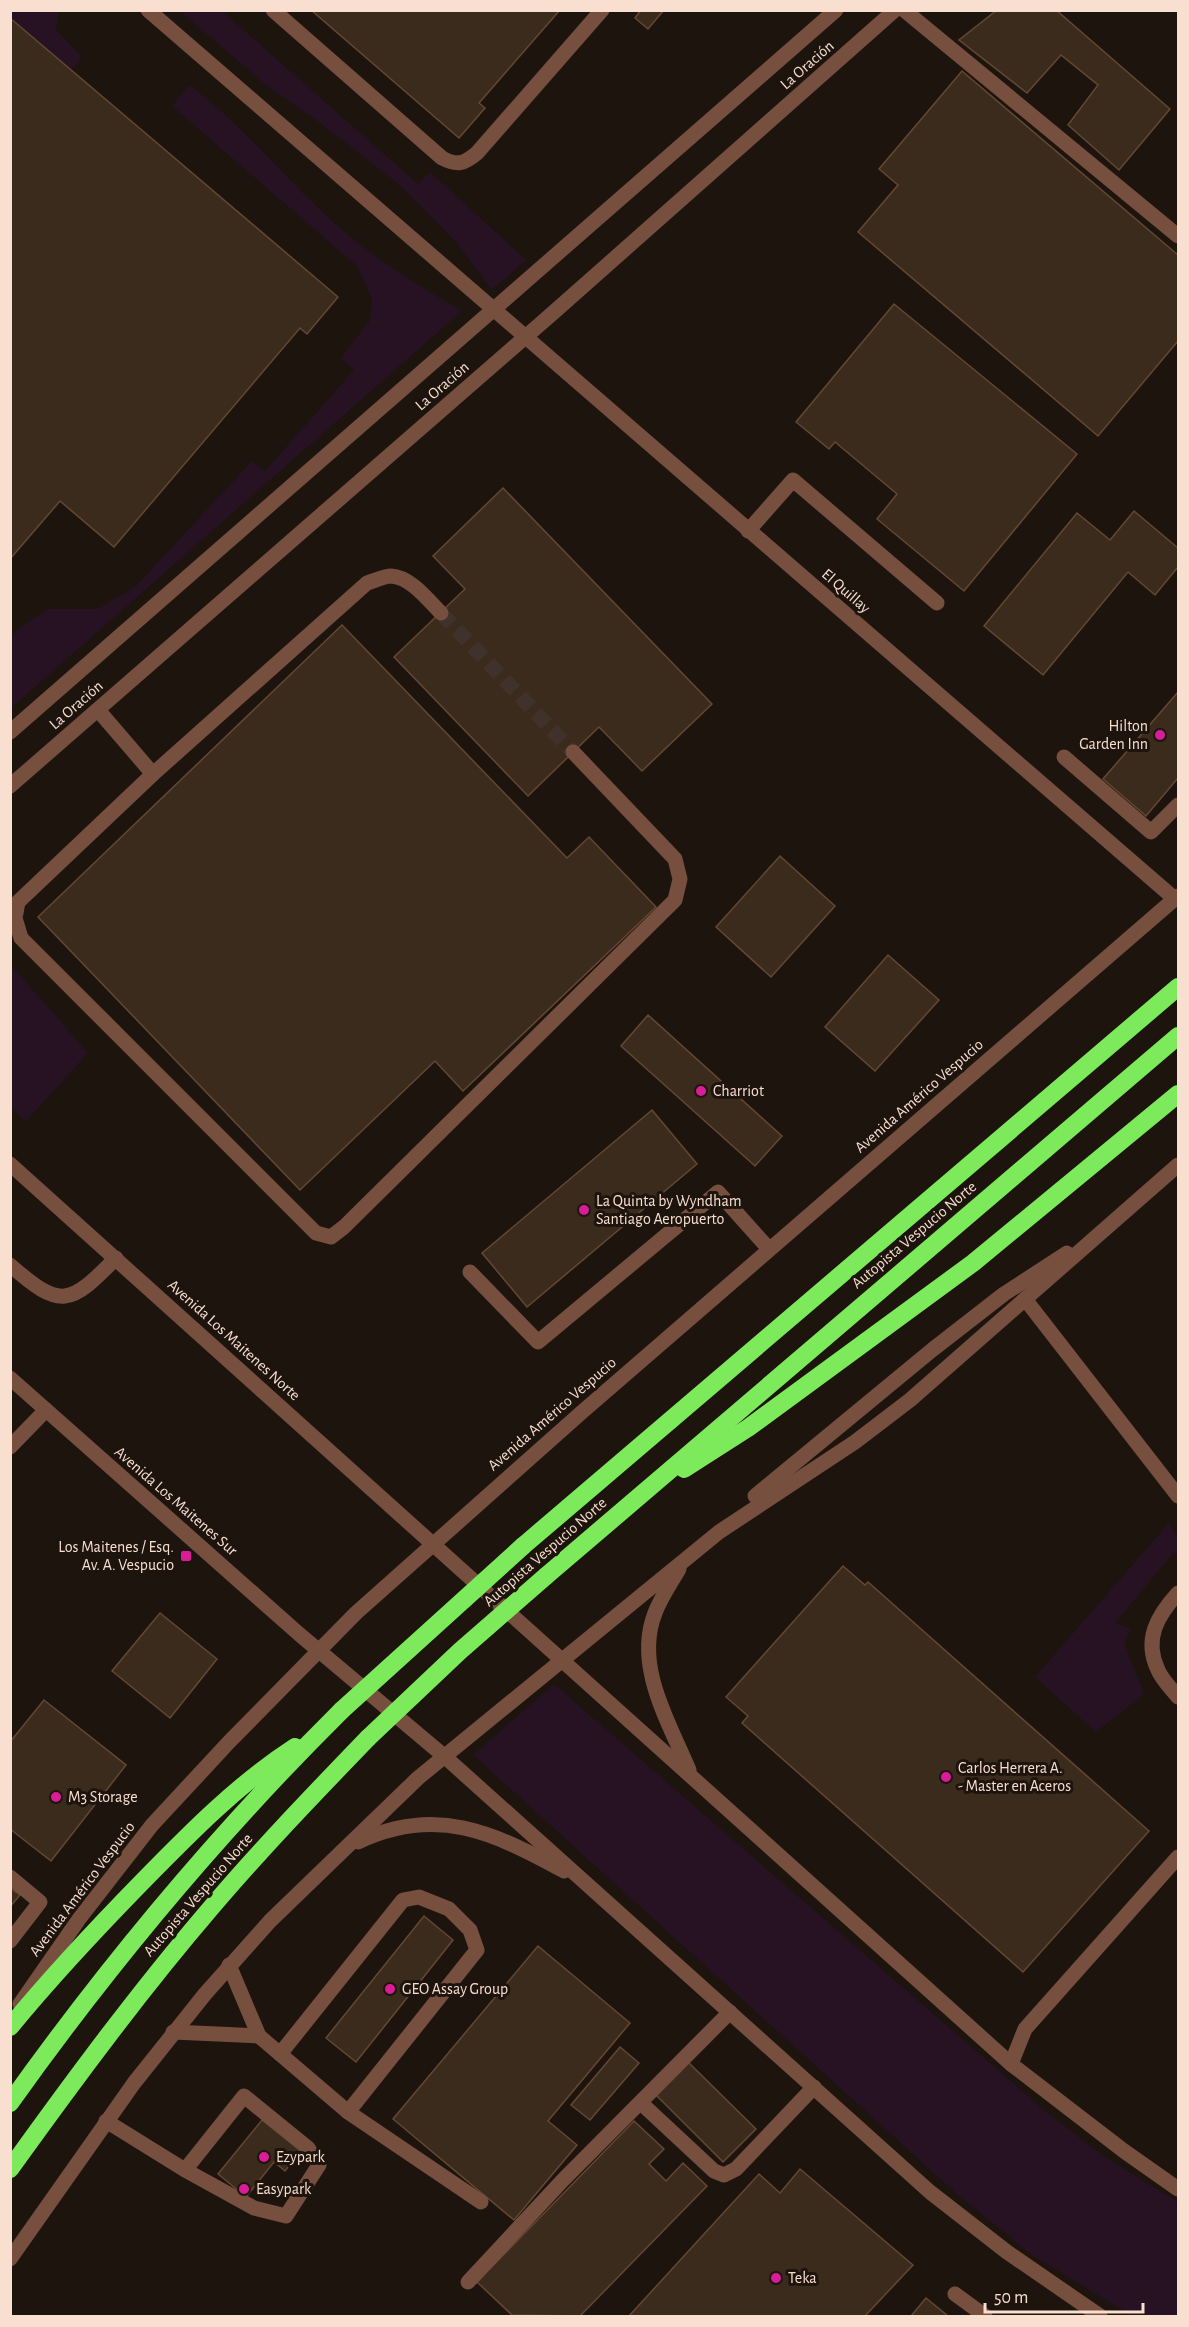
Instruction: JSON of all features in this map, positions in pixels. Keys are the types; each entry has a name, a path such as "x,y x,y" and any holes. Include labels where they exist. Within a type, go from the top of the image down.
{"highway":[{"name":"Autopista Vespucio Norte","path":"10,2103 66,2028 168,1901 225,1835 342,1710 523,1546 1179,987"},
{"name":"Autopista Vespucio Norte","path":"10,2169 74,2080 171,1956 252,1861 368,1738 460,1651 546,1576 1179,1036"},
{"path":"645,1491 693,1464 748,1428 973,1263 1179,1094"},
{"path":"10,2027 86,1940 209,1816 287,1752 324,1728"}],"street":[{"name":"El Quillay","path":"148,10 748,531 1177,897"},
{"path":"273,10 441,158 454,164 467,162 477,153 602,10"},
{"name":"La Oración","path":"10,732 836,10"},
{"name":"La Oración","path":"10,786 525,338 895,10"},
{"path":"904,10 1179,236"},
{"path":"748,531 793,480 937,603"},
{"path":"441,613 420,591 402,579 390,576 367,583 153,774 18,902 15,918 21,938 316,1233 330,1237 344,1227 675,900 680,879 675,859 573,752"},
{"path":"98,710 153,774"},
{"path":"1064,757 1151,832 1179,805"},
{"name":"Avenida Américo Vespucio","path":"10,2020 79,1919 152,1826 318,1650 433,1543 1177,897"},
{"name":"Avenida Los Maitenes Norte","path":"10,1164 1011,2064 1124,2151 1179,2189"},
{"path":"10,2259 106,2121 173,2032 229,1965 270,1921 344,1849 444,1756 685,1558 719,1532 884,1421 1179,1165"},
{"path":"470,1272 538,1342 718,1191 769,1249"},
{"path":"719,1532 755,1497 827,1435 932,1350 1036,1272 1094,1238"},
{"path":"10,1265 41,1291 69,1296 90,1285 116,1258"},
{"path":"1025,1299 1179,1496"},
{"name":"Avenida Los Maitenes Sur","path":"10,1378 318,1650 444,1756 586,1883"},
{"path":"10,1447 46,1410"},
{"path":"685,1558 654,1614 649,1647 650,1665 659,1700 692,1776"},
{"path":"1179,1593 1161,1612 1151,1640 1158,1671 1179,1697"},
{"path":"344,1849 386,1830 409,1825 441,1823 484,1832 586,1883 964,2219 1036,2274 1100,2316"},
{"path":"1011,2064 1024,2029 1179,1857"},
{"path":"10,1877 40,1902 10,1941"},
{"path":"280,2054 403,1900 419,1897 449,1910 470,1930 477,1950 348,2112"},
{"path":"229,1965 259,2036 348,2112 481,2202"},
{"path":"468,2282 730,2012"},
{"path":"173,2032 259,2036"},
{"path":"641,2103 714,2171 724,2175 736,2169 814,2087"},
{"path":"106,2121 185,2170 254,2208 286,2216 319,2165 308,2148 244,2096 185,2170"},
{"path":"955,2294 985,2316"}],"shaded area":[{"path":"11,10 59,11 56,30 82,57 71,70 11,18"},
{"path":"180,11 222,11 418,184 430,172 526,260 492,290 455,241 401,186 319,122 267,86"},
{"path":"189,85 227,116 346,233 394,269 462,311 11,708 11,637 17,630 48,609 97,609 135,587 252,461 265,471 354,370 341,358 370,320 372,300 357,266 172,106"},
{"path":"10,964 88,1053 26,1121 11,1108"},
{"path":"1169,1523 1178,1538 1178,1556 1174,1552 1115,1623 1131,1629 1124,1642 1144,1694 1096,1732 1035,1677"},
{"path":"554,1684 1045,2111 1105,2157 1178,2202 1178,2316 1133,2316 1033,2256 957,2194 473,1755"}],"building":[{"path":"311,10 560,10 479,103 485,108 459,138"},
{"path":"641,10 664,10 648,29 635,18"},
{"path":"997,10 1056,10 1170,109 1119,170 1068,125 1098,85 1061,55 1027,93 959,40"},
{"path":"10,18 338,297 307,334 300,328 114,547 60,501 10,559"},
{"path":"962,71 1178,255 1178,341 1098,436 858,232 898,185 879,169"},
{"path":"894,304 1077,454 964,591 877,519 897,494 835,442 829,449 796,422"},
{"path":"503,488 712,704 642,771 599,727 528,796 394,657 465,589 433,556"},
{"path":"1134,511 1178,548 1178,567 1155,595 1128,572 1043,675 984,626 1077,513 1110,540"},
{"path":"342,625 567,858 589,837 656,907 463,1091 435,1061 300,1190 38,917"},
{"name":"Hilton Garden Inn","path":"1178,692 1178,778 1146,816 1103,779"},
{"path":"780,856 835,906 771,977 716,927"},
{"path":"888,955 939,1000 875,1071 825,1027"},
{"name":"Charriot","path":"648,1015 782,1136 755,1166 621,1046"},
{"path":"652,1110 697,1164 527,1307 482,1253"},
{"name":"Carlos Herrera A. - Master en Aceros","path":"843,1566 865,1585 868,1582 1149,1831 1023,1972 742,1723 748,1716 726,1697"},
{"path":"160,1613 217,1659 170,1718 112,1671"},
{"name":"M3 Storage","path":"44,1700 126,1765 51,1861 10,1829 10,1742"},
{"path":"10,1888 20,1895 10,1907"},
{"name":"GEO Assay Group","path":"424,1916 453,1940 356,2062 326,2038"},
{"path":"538,1946 630,2023 548,2121 577,2145 514,2220 393,2119"},
{"path":"620,2047 639,2063 590,2120 571,2105"},
{"path":"687,2061 756,2129 723,2162 655,2094"},
{"name":"Ezypark","path":"262,2120 301,2151 285,2171 274,2162 246,2197 218,2174"},
{"path":"634,2121 664,2149 649,2164 666,2181 683,2163 707,2186 580,2316 512,2315 477,2282"},
{"path":"800,2169 913,2265 865,2316 629,2316 759,2174 780,2193"},
{"path":"926,2298 948,2316 911,2316"}],"tunnel":[{"path":"441,613 573,752"}],"place":[{"name":"Hilton Garden Inn","path":"1160,735"},
{"name":"Charriot","path":"701,1091"},
{"name":"La Quinta by Wyndham Santiago Aeropuerto","path":"584,1210"},
{"name":"Los Maitenes / Esq. Av. A. Vespucio","path":"186,1556"},
{"name":"Carlos Herrera A. - Master en Aceros","path":"946,1777"},
{"name":"M3 Storage","path":"56,1797"},
{"name":"GEO Assay Group","path":"390,1989"},
{"name":"Ezypark","path":"264,2157"},
{"name":"Easypark","path":"244,2189"},
{"name":"Teka","path":"776,2278"}]}
